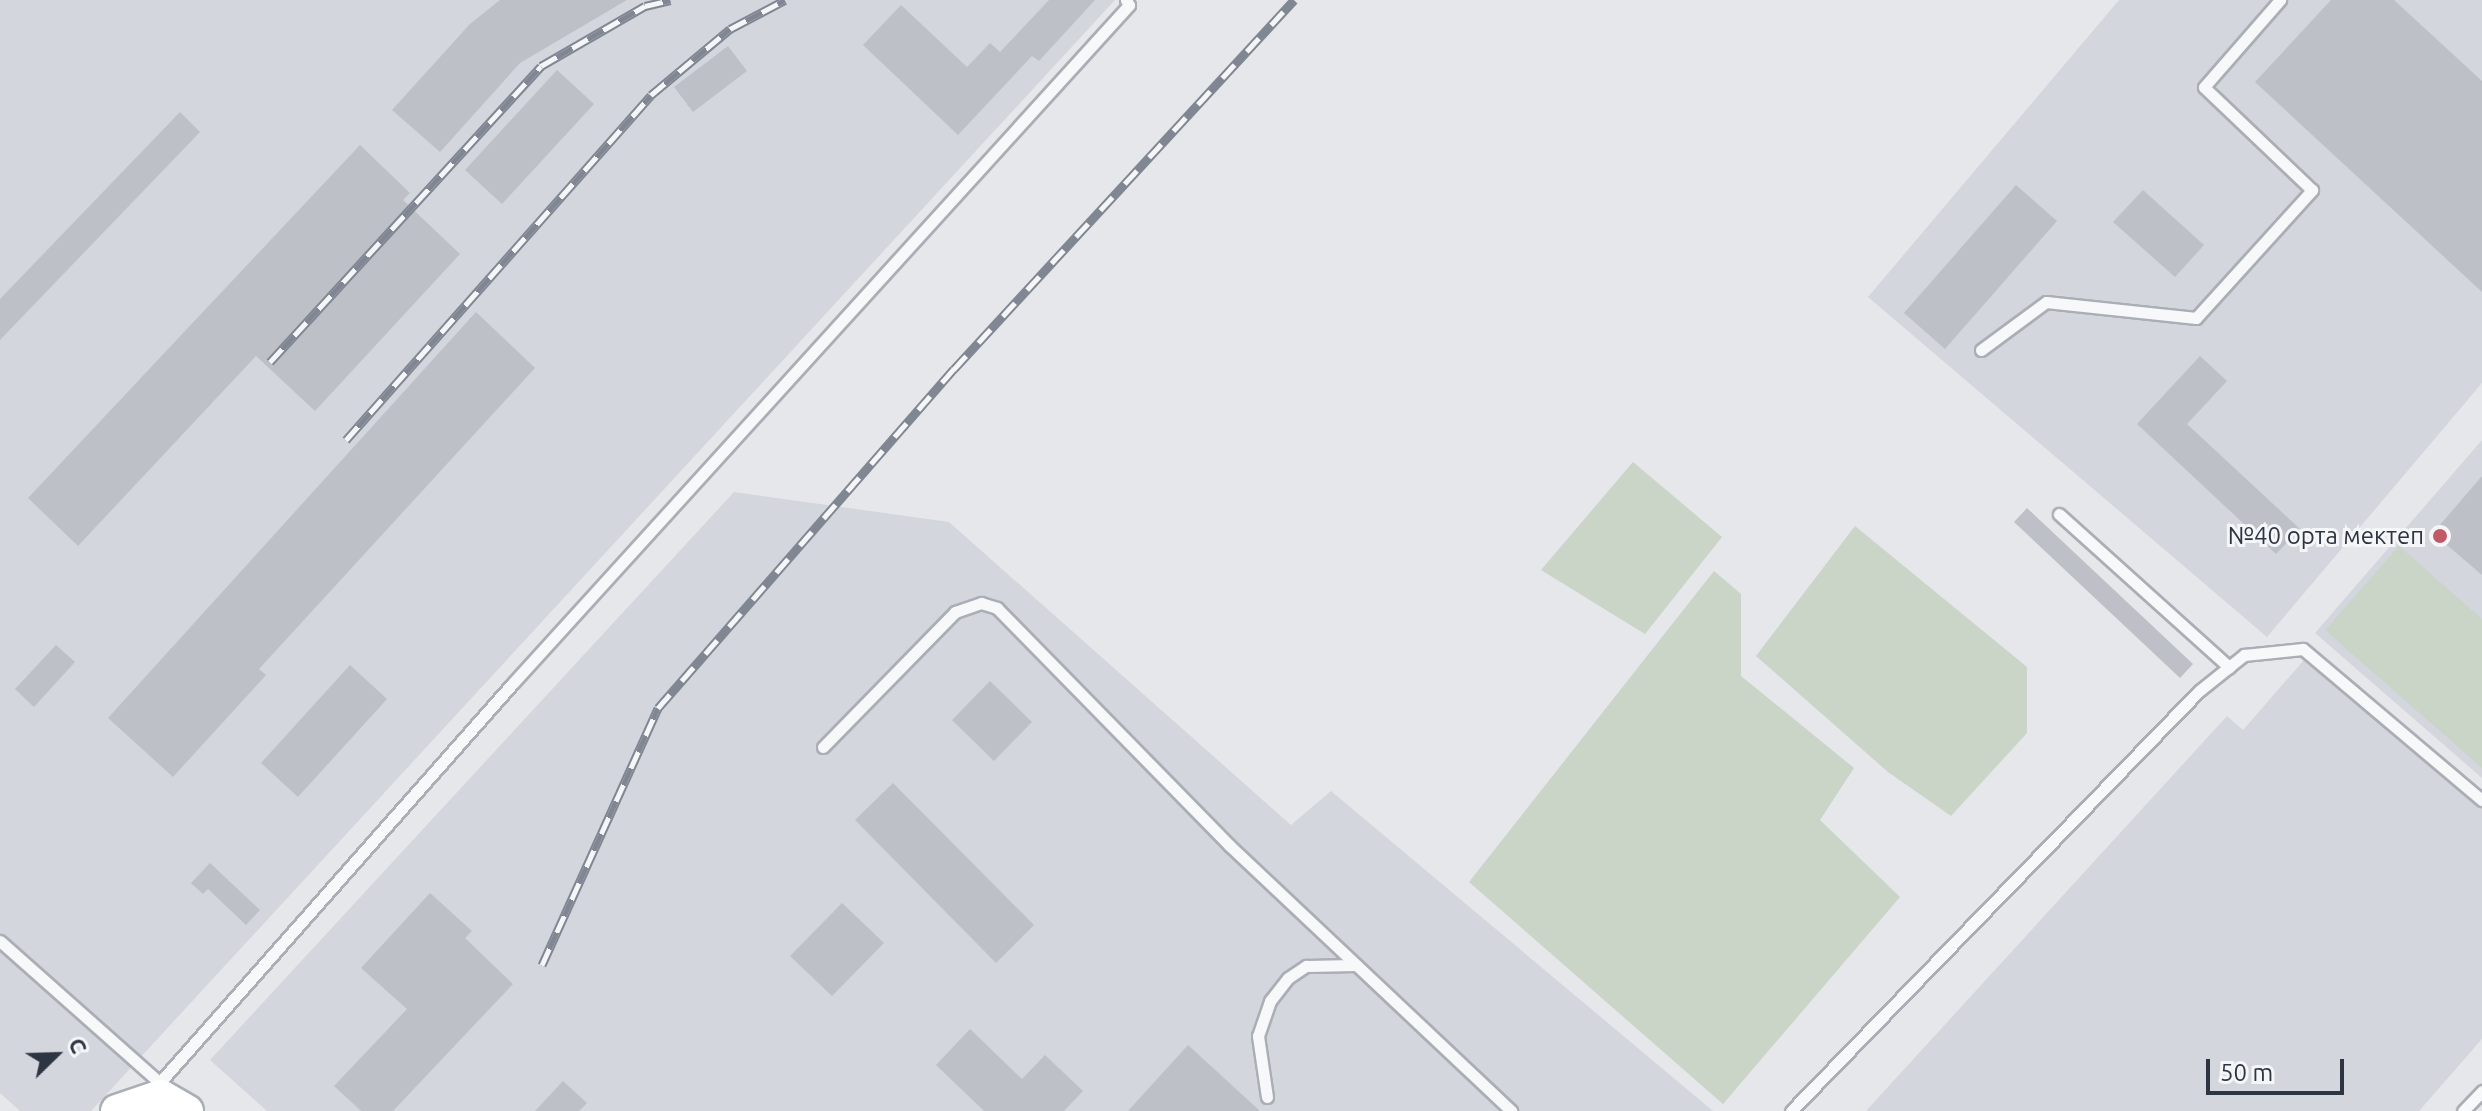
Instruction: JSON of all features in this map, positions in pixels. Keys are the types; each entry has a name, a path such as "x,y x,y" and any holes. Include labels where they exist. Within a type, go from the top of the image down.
{"street":[{"path":"117,1111 153,1090 187,1111"}],"lane":[{"path":"1981,350 2046,302 2196,318 2312,190 2204,87 2280,0"},
{"path":"0,941 153,1090 523,671 1129,2"},
{"path":"2059,514 2229,667"},
{"path":"823,747 955,612 981,603 997,608 1229,845 1511,1111"},
{"path":"1791,1111 2199,691 2244,655 2303,649 2482,800"},
{"path":"1267,1097 1258,1036 1270,1001 1288,978 1306,966 1356,965"},
{"path":"2463,1111 2482,1091"}],"shaded area":[{"path":"0,0 1115,0 91,1111 20,1111 0,1093"},
{"path":"2119,0 2482,0 2482,383 2267,637 1868,297"},
{"name":"№40 орта мектеп","path":"2482,440 2482,778 2315,633"},
{"path":"1633,462 1722,537 1645,634 1541,570"},
{"path":"734,492 949,522 1291,825 1331,791 1713,1111 267,1111 210,1060"},
{"path":"1855,526 2027,667 2027,733 1951,816 1888,772 1756,656"},
{"name":"№40 орта мектеп","path":"2399,546 2482,619 2482,768 2325,630"},
{"path":"1714,571 1741,594 1741,676 1854,768 1820,820 1900,897 1723,1104 1469,882"},
{"path":"2304,660 2482,808 2482,1039 2419,1111 1866,1111 2227,716 2243,730"}],"building":[{"path":"500,0 627,0 520,63 440,152 392,110 470,24"},
{"path":"1049,0 1095,0 1039,61 1032,56 958,135 863,45 901,5 967,67 990,43 1000,52"},
{"path":"2331,0 2394,0 2482,81 2482,292 2255,82"},
{"path":"728,46 747,71 693,112 674,87"},
{"path":"557,70 594,104 502,204 465,170"},
{"path":"180,112 200,132 0,340 0,299"},
{"path":"360,145 410,193 403,200 460,254 315,411 256,356 78,546 28,498"},
{"path":"2016,185 2057,221 1945,349 1904,313"},
{"path":"2143,190 2204,245 2175,277 2113,222"},
{"path":"476,312 535,368 259,669 266,675 173,777 108,718"},
{"path":"2200,356 2227,381 2187,424 2300,529 2276,554 2137,424"},
{"path":"2482,476 2482,575 2433,533"},
{"path":"2027,508 2193,664 2180,678 2014,522"},
{"path":"56,645 75,662 34,707 15,689"},
{"path":"350,665 387,699 298,797 261,763"},
{"path":"990,681 1032,722 994,761 952,720"},
{"path":"893,783 1034,925 996,963 855,820"},
{"path":"210,863 260,910 246,925 208,889 203,894 191,883"},
{"path":"430,893 472,931 465,938 513,984 393,1111 361,1111 334,1086 407,1009 361,968"},
{"path":"842,903 884,943 832,996 790,956"},
{"path":"970,1029 1022,1079 1045,1055 1083,1091 1064,1111 984,1111 936,1065"},
{"path":"1188,1045 1260,1111 1128,1111"},
{"path":"563,1081 587,1103 579,1111 535,1111"}],"railway":[{"path":"270,362 541,66 645,6 670,0"},
{"path":"346,440 651,95 730,29 785,0"},
{"path":"542,965 658,708 954,369 1294,0"}],"place":[{"name":"№40 орта мектеп","path":"2440,536"}]}
